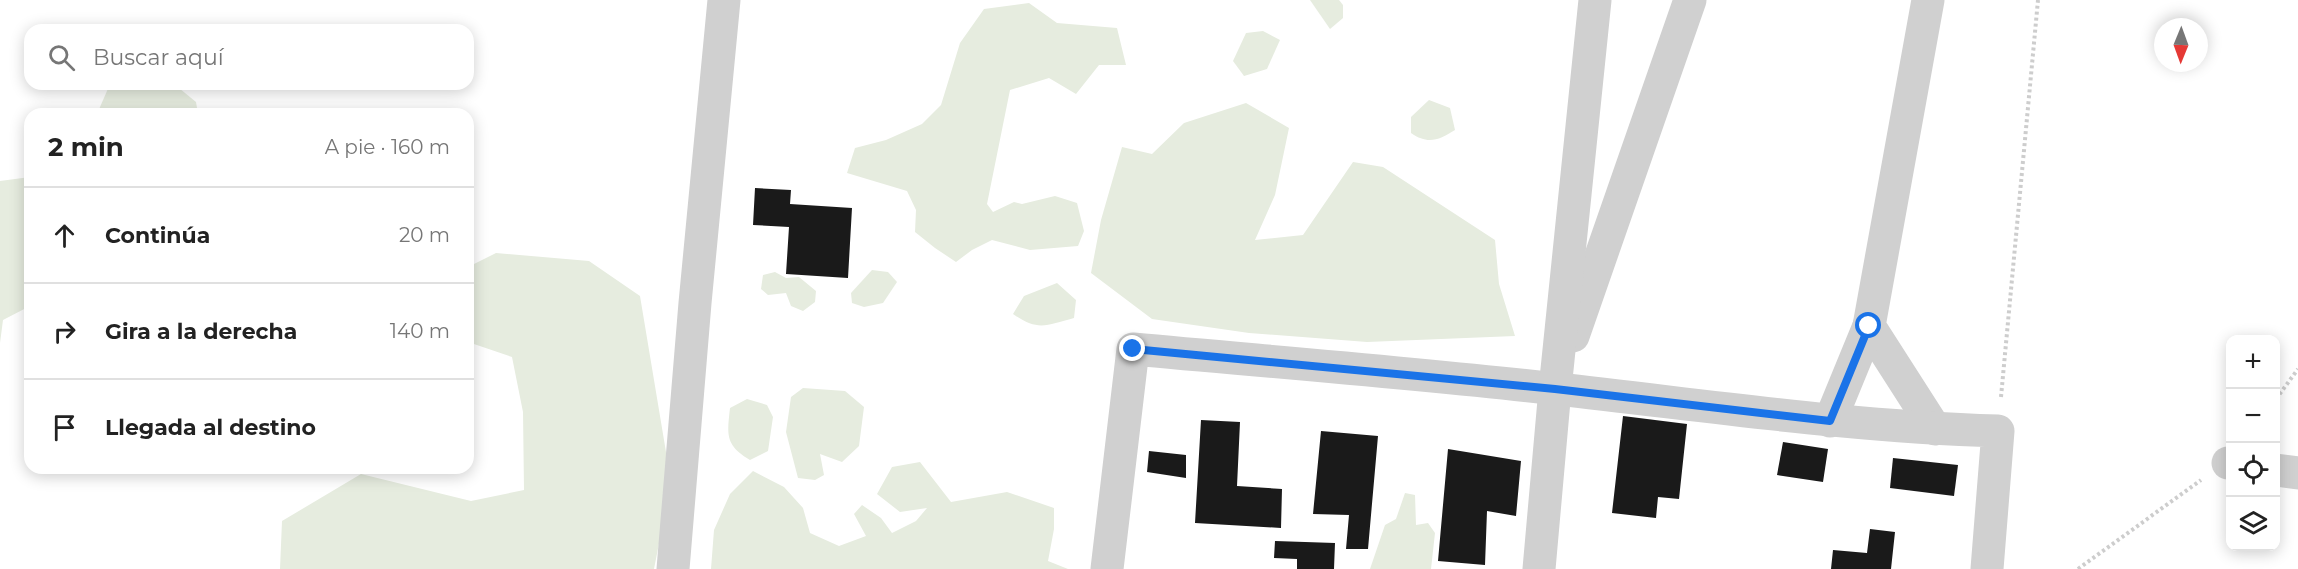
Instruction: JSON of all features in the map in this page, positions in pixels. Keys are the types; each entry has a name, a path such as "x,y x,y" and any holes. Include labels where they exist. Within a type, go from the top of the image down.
{"street":[{"path":"673,569 695,303 724,0"},
{"path":"1539,569 1595,0"},
{"path":"1555,389 1690,0"},
{"path":"1830,421 1869,326 1928,0"},
{"path":"1869,326 1935,429"},
{"path":"1107,569 1133,349 1555,389 1830,421 1998,431 1988,569"},
{"path":"2280,471 2298,473"}],"path":[{"path":"1998,431 2038,0"},
{"path":"2280,394 2298,369"},
{"path":"2078,569 2226,465"}],"shaded area":[{"path":"1310,0 1339,0 1343,5 1343,18 1330,29"},
{"path":"1029,3 1057,23 1117,28 1126,65 1099,65 1076,94 1049,78 1010,90 987,204 993,212 1014,202 1022,204 1055,196 1077,203 1084,231 1078,246 1030,250 992,240 972,250 956,262 915,232 916,210 907,191 847,173 855,148 886,140 922,124 941,105 960,43 984,9"},
{"path":"1263,31 1280,40 1267,69 1244,76 1233,61 1246,33"},
{"path":"107,90 181,90 196,102 197,108 100,108"},
{"path":"1429,100 1450,108 1455,130 1433,140 1423,139 1411,133 1411,117"},
{"path":"1246,103 1289,128 1275,195 1255,240 1303,235 1353,162 1383,167 1495,240 1499,284 1515,336 1367,342 1249,333 1152,319 1091,273 1101,220 1122,147 1152,154 1184,123"},
{"path":"24,178 24,309 3,320 0,343 0,181"},
{"path":"496,253 589,261 640,296 671,482 654,569 280,569 282,521 361,474 471,501 524,490 523,412 512,357 474,344 474,264"},
{"path":"872,270 888,272 897,282 883,303 864,307 852,303 851,293"},
{"path":"775,272 786,278 799,277 816,291 815,302 803,311 791,306 786,293 768,295 761,289 763,275"},
{"path":"1057,283 1076,300 1074,318 1049,325 1036,325 1013,314 1024,296"},
{"path":"803,388 845,391 864,407 859,446 842,462 820,454 824,475 815,480 798,478 786,432 791,397"},
{"path":"747,399 767,405 773,417 768,451 750,460 732,444 728,432 730,408"},
{"path":"920,462 951,502 1007,492 1054,508 1054,529 1048,561 1068,569 711,569 714,530 730,494 753,471 784,487 803,508 810,533 839,546 866,536 854,514 862,505 881,518 892,533 916,521 927,508 900,512 877,494 892,467"},
{"path":"1405,493 1415,495 1416,525 1428,523 1435,533 1431,569 1370,569 1385,525 1396,519"}],"building":[{"path":"755,188 791,190 790,204 852,208 848,278 786,274 789,227 753,225"},
{"path":"1623,416 1687,424 1679,499 1658,497 1656,518 1612,513"},
{"path":"1201,420 1240,422 1237,486 1282,489 1281,528 1195,523"},
{"path":"1321,431 1378,436 1368,549 1346,549 1349,515 1313,514"},
{"path":"1783,442 1828,449 1823,482 1777,475"},
{"path":"1448,449 1521,461 1516,516 1487,511 1485,565 1438,561"},
{"path":"1149,451 1186,455 1186,478 1147,472"},
{"path":"1893,458 1958,465 1954,496 1890,488"},
{"path":"1870,529 1895,532 1891,569 1831,569 1833,550 1867,553"},
{"path":"1275,541 1335,543 1334,569 1297,569 1297,559 1274,558"}],"route":[{"path":"1133,349 1555,389 1830,421 1869,326"}]}
